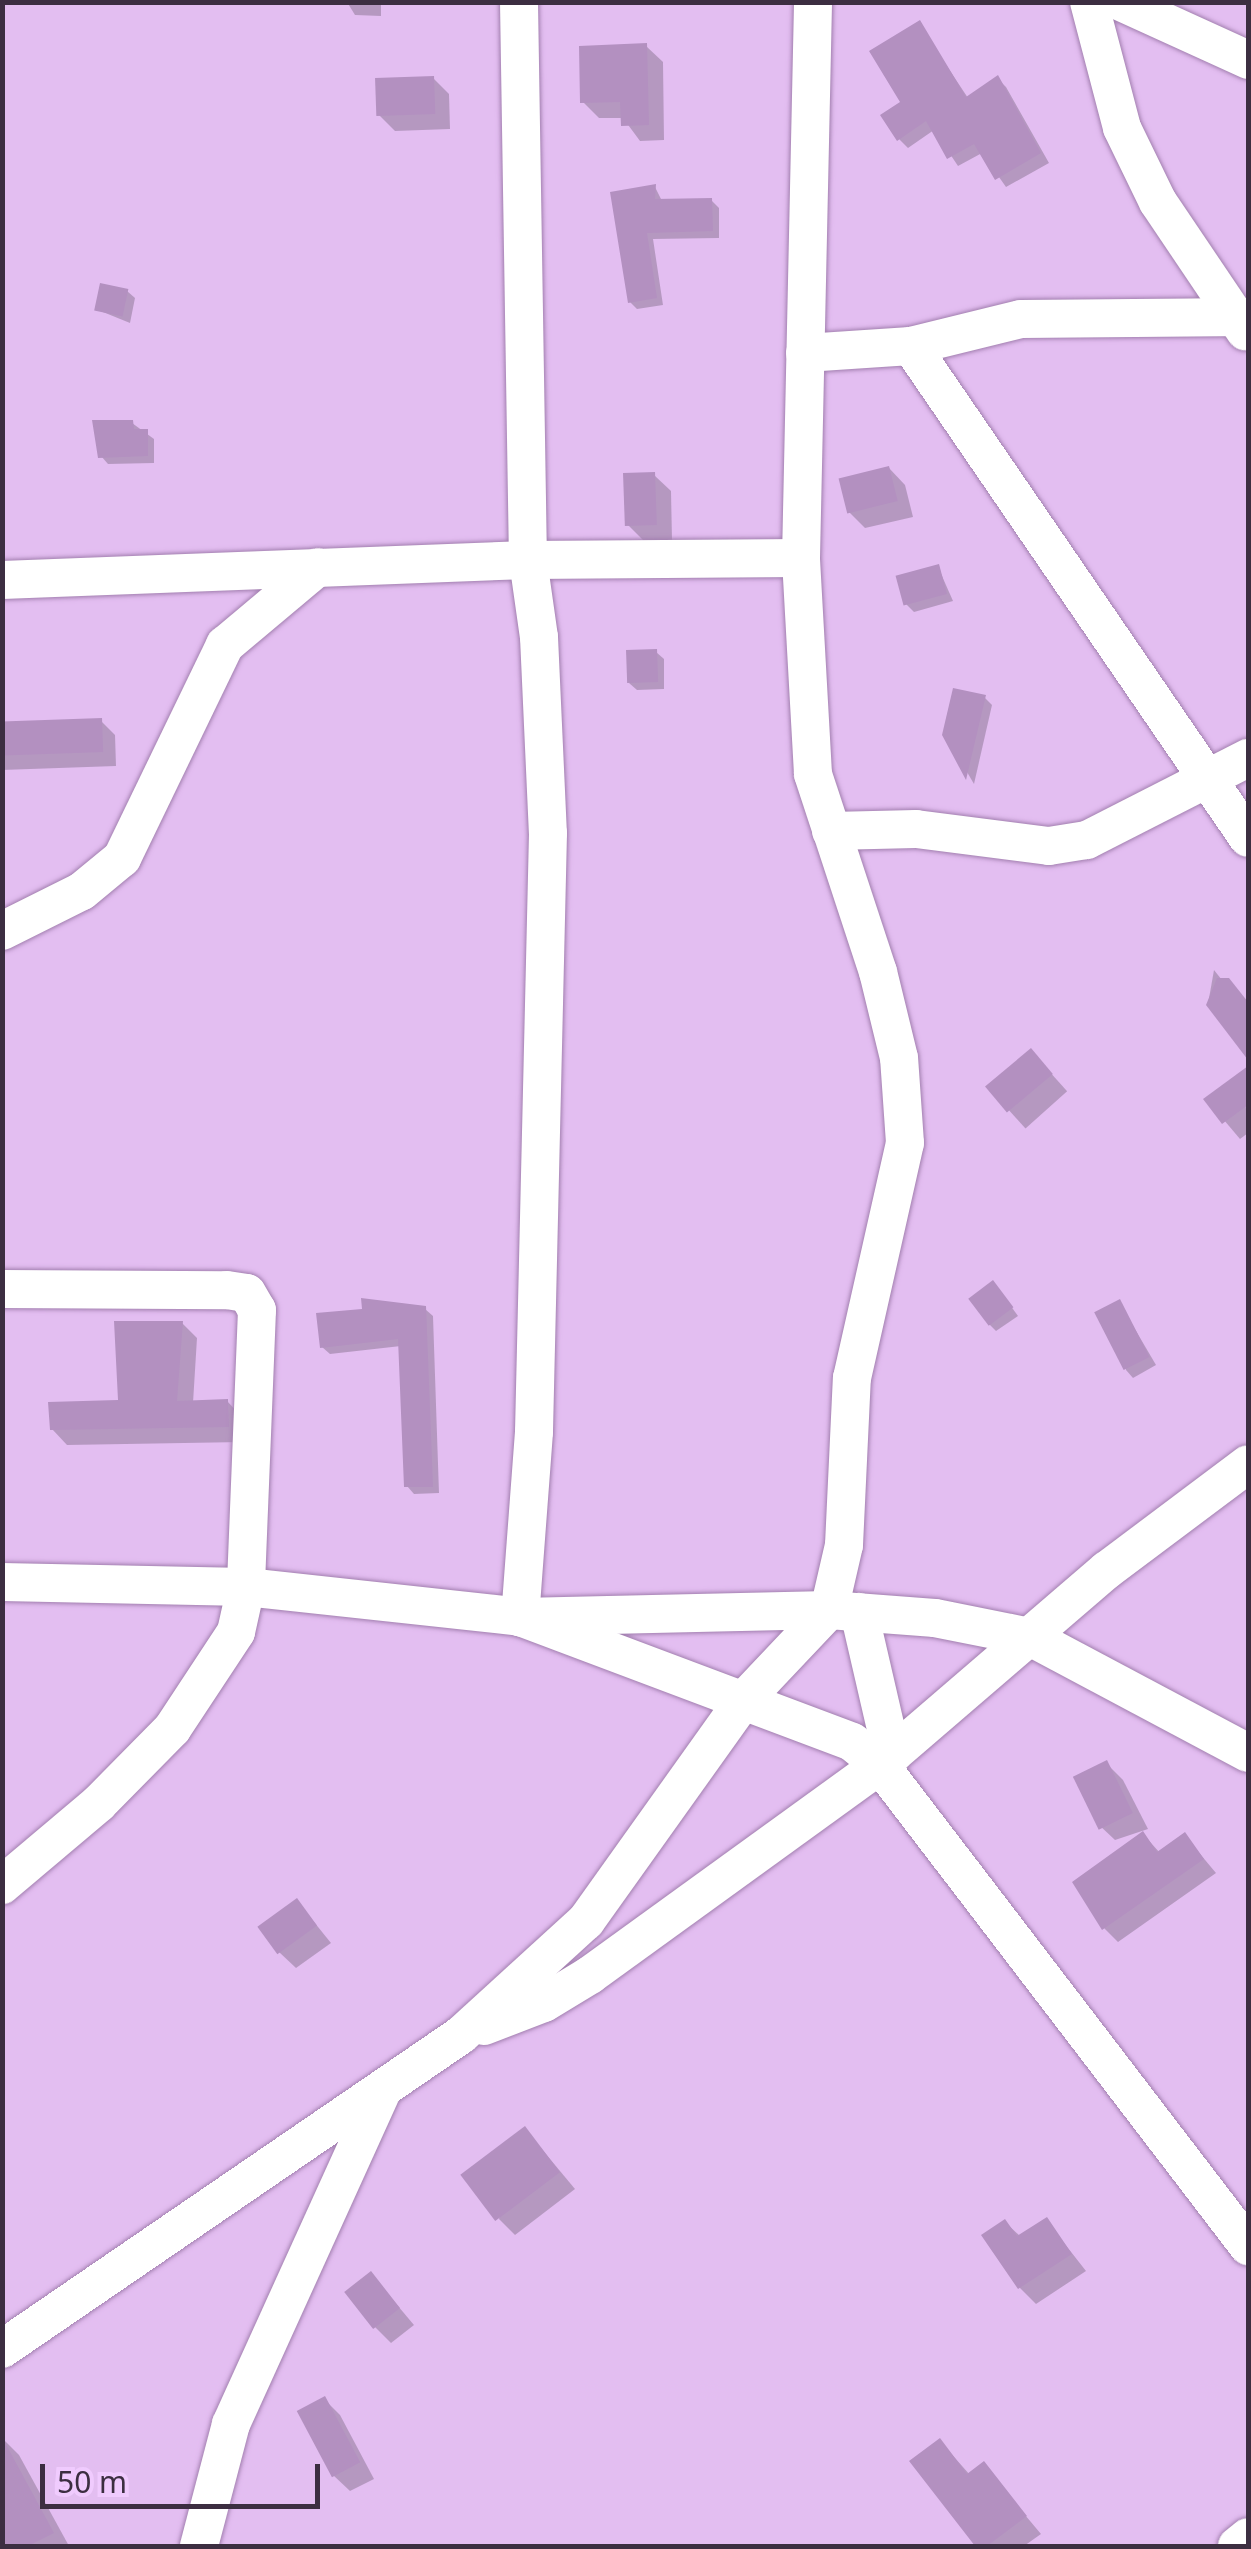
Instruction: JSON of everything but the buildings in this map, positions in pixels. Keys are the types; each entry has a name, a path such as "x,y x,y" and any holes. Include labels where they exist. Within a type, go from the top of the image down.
{"street":[{"path":"520,2 528,560 539,637 548,833 534,1432 520,1617"},
{"path":"813,2 801,558 813,774 899,1058 905,1143 852,1378 844,1611 886,1760 1248,2246"},
{"path":"1089,2 1122,128 1158,202 1245,324"},
{"path":"1121,2 1248,60"},
{"path":"805,353 910,346 1021,319 1245,324"},
{"path":"910,346 1248,838"},
{"path":"2,580 528,560 801,558"},
{"path":"2,932 82,891 122,858 225,645 318,567"},
{"path":"831,831 916,828 1049,846 1087,840 1248,758"},
{"path":"2,1289 247,1293 257,1310 246,1587 236,1632 172,1729 98,1804 2,1885"},
{"path":"461,2035 544,2003 590,1975 886,1760 1030,1637 1248,1464"},
{"path":"2,1582 246,1587 520,1617 844,1611 935,1618 1030,1637 1248,1753"},
{"path":"2,2350 461,2035 586,1921 742,1702 844,1611"},
{"path":"520,1617 852,1742 886,1760"},
{"path":"199,2546 231,2424 382,2092"},
{"path":"1237,2546 1248,2537"}]}
